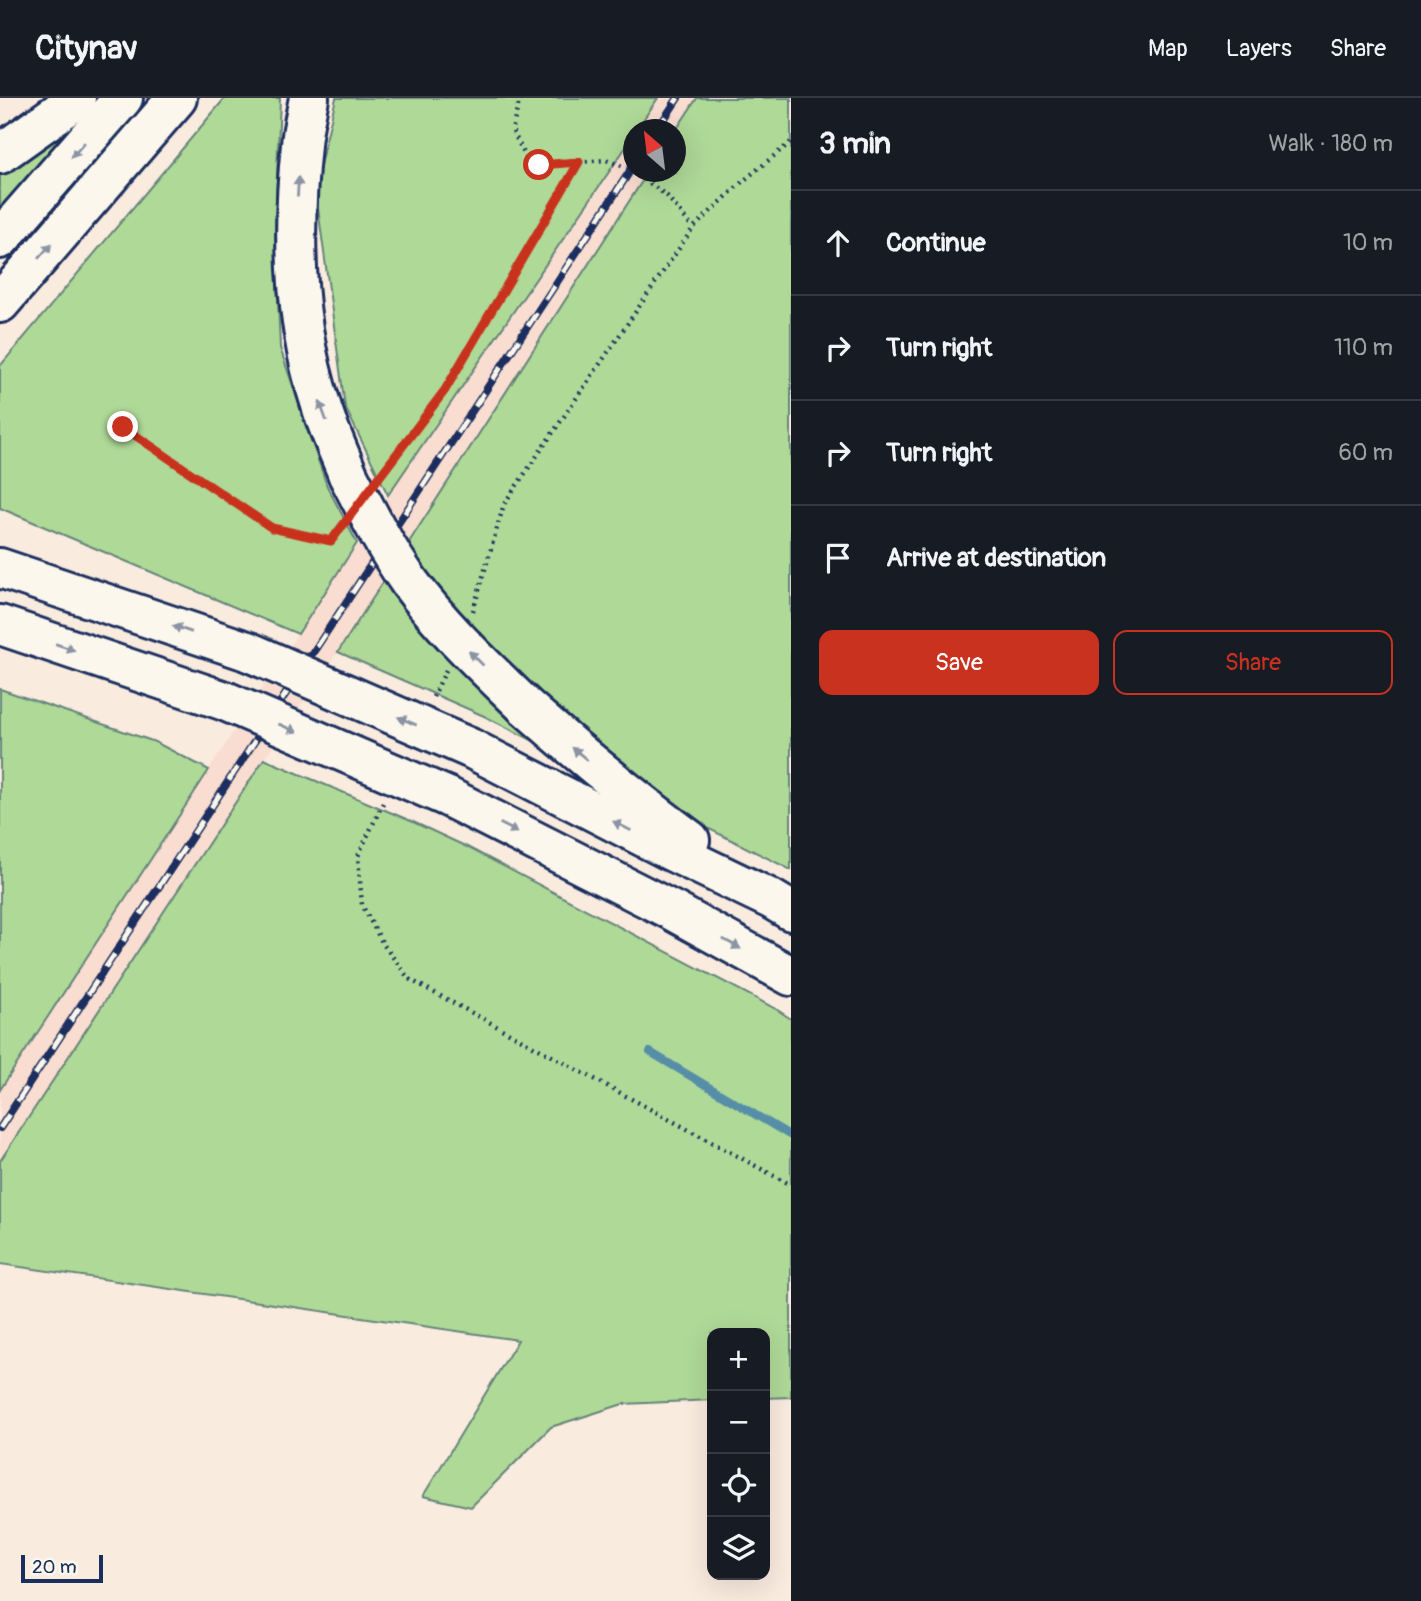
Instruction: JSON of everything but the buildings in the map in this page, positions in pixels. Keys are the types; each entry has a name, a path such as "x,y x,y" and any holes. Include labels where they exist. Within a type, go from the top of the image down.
{"highway":[{"path":"0,154 76,98"},
{"path":"0,239 122,98"},
{"path":"0,303 177,98"},
{"path":"309,98 301,144 297,206 296,261 300,303 320,405 364,476 374,527 410,582 438,618 525,706 644,806 781,905"},
{"path":"0,568 247,652 470,748 781,905"},
{"path":"0,625 225,701 448,797 662,905 791,976"}],"path":[{"path":"520,98 512,130 527,159 539,165 606,160 630,169 667,195 693,229"},
{"path":"364,476 445,390 579,162"},
{"path":"123,427 272,528 331,541 347,519"}],"shaded area":[{"path":"658,98 697,98 683,119 644,119"},
{"path":"623,150 623,182 642,182 338,652 264,759 0,1161 0,1090 388,495"}],"green space":[{"path":"225,98 280,98 275,226 280,348 327,486 357,543 298,634 0,508 0,366"},
{"path":"336,98 658,98 644,119 623,119 623,151 388,495 345,407 315,186"},
{"path":"697,98 791,98 791,870 484,716 338,652 642,182 686,182 686,119 683,119"},
{"path":"69,123 76,125 0,209 0,171"},
{"path":"0,689 155,742 209,770 0,1090"},
{"path":"264,759 467,847 791,1019 791,1397 770,1398 770,1328 707,1328 707,1400 623,1404 551,1427 471,1507 423,1496 518,1340 0,1264 0,1161"}],"waterway":[{"path":"650,1052 791,1136"}],"railway":[{"path":"664,119 678,98"},
{"path":"0,1128 623,182"}],"route":[{"path":"123,427 272,528 331,541 445,390 579,162 539,165"}]}
